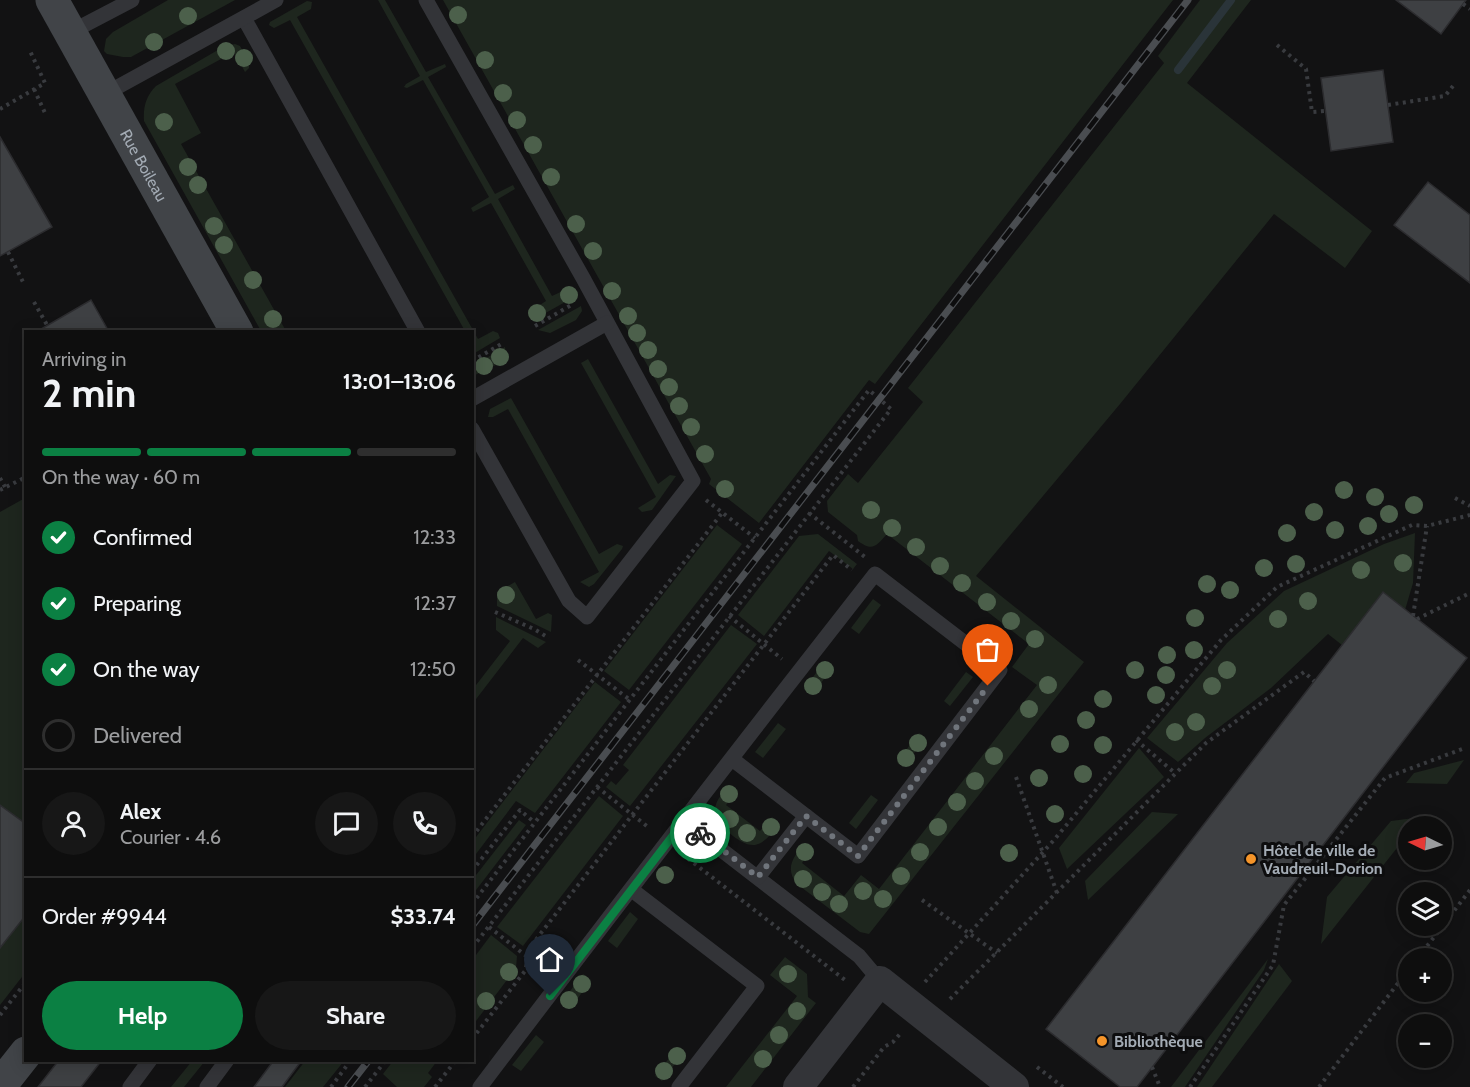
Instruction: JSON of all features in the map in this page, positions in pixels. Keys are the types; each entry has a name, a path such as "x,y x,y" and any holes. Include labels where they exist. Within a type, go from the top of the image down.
{"street":[{"name":"Rue Boileau","path":"52,0 236,330"},
{"path":"798,1087 880,981 1014,1087"},
{"path":"0,1086 24,1056"}],"lane":[{"path":"69,33 132,0"},
{"path":"103,95 276,0"},
{"path":"426,0 693,481 586,617 569,601 474,433"},
{"path":"244,18 417,330"},
{"path":"474,398 607,323"},
{"path":"480,1087 684,821 875,574 1000,670 858,856 732,759"},
{"path":"758,877 806,816"},
{"path":"684,821 859,956 880,981"},
{"path":"632,890 757,986 679,1087"},
{"path":"130,1087 149,1062"},
{"path":"207,1087 226,1062"}],"path":[{"path":"1463,4 1470,9"},
{"path":"1277,45 1306,69 1312,112 1325,111"},
{"path":"0,109 45,83 30,51"},
{"path":"1388,105 1445,96 1453,86"},
{"path":"34,89 45,113"},
{"path":"8,252 23,282"},
{"path":"535,326 579,301"},
{"path":"34,302 47,325"},
{"path":"474,360 503,343"},
{"path":"474,901 869,390 891,409 474,946"},
{"path":"0,478 5,487"},
{"path":"0,490 24,478"},
{"path":"702,496 755,538"},
{"path":"1455,498 1470,506"},
{"path":"474,834 722,513"},
{"path":"809,513 868,559"},
{"path":"923,984 1042,852 1221,640 1277,587 1412,525 1427,526 1470,515"},
{"path":"1427,526 1415,618 1470,592"},
{"path":"474,1036 525,971 531,946 832,555"},
{"path":"495,612 549,638"},
{"path":"729,616 786,662"},
{"path":"578,660 630,700"},
{"path":"950,999 1206,743 1304,672 1314,681"},
{"path":"1136,740 1176,774"},
{"path":"1190,1087 1273,965 1284,905 1385,778 1465,748"},
{"path":"1016,777 1056,893"},
{"path":"597,787 648,827"},
{"path":"474,868 520,810 535,823"},
{"path":"684,856 841,978"},
{"path":"1426,948 1470,890"},
{"path":"922,900 997,953"},
{"path":"489,927 547,972"},
{"path":"1319,1087 1398,983"},
{"path":"0,1015 24,985"},
{"path":"853,1087 884,1047 893,1042"},
{"path":"331,1087 350,1062"},
{"path":"365,1087 384,1062"},
{"path":"435,1087 454,1062"},
{"path":"1152,1067 1160,1087"}],"shaded area":[{"path":"168,0 235,0 131,57 107,54 104,51 106,39 113,32"},
{"path":"378,0 385,0 426,72 445,64 446,67 428,77 495,194 513,185 515,189 498,199 552,296 569,288 576,296 533,320 529,312 546,301 491,203 473,212 471,208 489,197 423,80 407,88 404,87 420,76"},
{"path":"443,0 1173,0 875,384 869,380 759,523 709,484 711,479"},
{"path":"1200,0 1251,0 1187,83 1372,231 1345,268 1274,214 1120,404 976,576 1084,662 869,934 860,932 797,884 791,873 791,867 797,853 805,843 813,848 802,863 844,896 861,875 879,889 1037,685 1012,667 1029,644 887,534 871,547 858,541 857,535 828,512 827,501 848,474 858,483 923,402 908,388 1164,63 1158,56"},
{"path":"307,1 312,2 311,9 297,17 473,330 464,330 290,20 274,28 269,25 270,22"},
{"path":"235,44 240,46 249,62 249,68 245,72 234,52 175,84 201,133 181,144 285,330 260,330 144,121 146,102 156,86 223,47"},
{"path":"581,306 582,311 576,320 550,333 538,330"},
{"path":"493,331 498,333 500,338 474,353 474,332 478,339"},
{"path":"505,347 506,355 500,363 474,376 474,365"},
{"path":"588,359 658,484 670,475 676,476 652,510 642,512 638,508 656,497 581,363"},
{"path":"511,398 599,554 617,544 623,546 594,584 589,587 580,582 599,572 508,409 493,417 488,417 490,409"},
{"path":"24,499 24,974 0,1005 0,512"},
{"path":"717,525 742,544 629,690 604,671"},
{"path":"1415,533 1413,583 1405,610 1382,593 1342,645 1328,634 1271,688 1205,738 1178,762 1147,738 1227,643 1284,591 1384,544"},
{"path":"818,534 857,564 853,569 829,551 764,636 738,615 799,536"},
{"path":"515,582 536,619 548,613 552,615 551,632 497,606 497,592"},
{"path":"873,599 881,605 859,634 851,628"},
{"path":"496,617 546,642 538,648 523,638 474,702 474,688 510,641 496,630"},
{"path":"731,625 757,644 630,806 606,787 611,781 616,785 629,770 623,765"},
{"path":"825,661 833,667 812,695 804,689"},
{"path":"966,672 973,677 950,706 944,701"},
{"path":"595,682 621,702 535,813 516,801 474,857 474,840"},
{"path":"778,723 786,729 763,758 755,752"},
{"path":"919,733 926,738 903,767 897,762"},
{"path":"1139,748 1164,777 1067,869 1059,848"},
{"path":"1464,760 1447,784 1406,783 1414,773"},
{"path":"730,785 738,790 726,805 760,831 772,817 779,823 763,842 749,845 729,833 719,821 716,815 716,805"},
{"path":"871,795 878,800 856,829 849,823"},
{"path":"599,796 623,816 523,946 497,927"},
{"path":"1152,812 1178,814 1088,900 1085,881"},
{"path":"519,820 526,825 474,893 474,878"},
{"path":"1398,820 1398,847 1321,944 1327,897 1391,821"},
{"path":"630,912 638,919 617,948 608,941"},
{"path":"491,935 517,956 516,968 474,1024 474,958"},
{"path":"785,957 807,974 808,997 816,1003 751,1087 726,1087 797,996 770,975"},
{"path":"1268,959 1264,970 1185,1087 1171,1087"},
{"path":"1279,964 1292,981 1212,1087 1197,1087"},
{"path":"583,974 591,980 570,1009 561,1003"},
{"path":"536,1035 544,1042 521,1071 512,1065"},
{"path":"678,1047 684,1052 662,1081 655,1076"},
{"path":"191,1062 204,1062 184,1087 171,1087"},
{"path":"304,1062 343,1062 323,1087 285,1087"},
{"path":"392,1062 436,1062 428,1073 432,1077 424,1087 397,1087 383,1074"}],"building":[{"path":"1396,0 1466,0 1441,34"},
{"path":"1383,70 1393,142 1331,151 1321,78"},
{"path":"0,137 52,227 0,256"},
{"path":"1428,182 1470,215 1470,283 1394,225"},
{"path":"91,300 108,330 39,330"},
{"path":"1383,592 1467,658 1137,1087 1120,1087 1046,1029"},
{"path":"0,805 24,823 24,918 0,948"},
{"path":"57,1062 100,1062 81,1087 38,1087"},
{"path":"273,1062 301,1062 282,1087 254,1087"}],"waterway":[{"path":"1178,70 1231,0"}],"railway":[{"path":"474,923 1188,0"},
{"path":"348,1087 367,1062"}],"way so far":[{"path":"700,833 758,877 806,816 858,856 988,686"}],"place":[{"name":"Hôtel de ville de Vaudreuil-Dorion","path":"1251,859"},
{"name":"Bibliothèque","path":"1102,1041"}],"route":[{"path":"550,996 684,821 700,833"}]}
